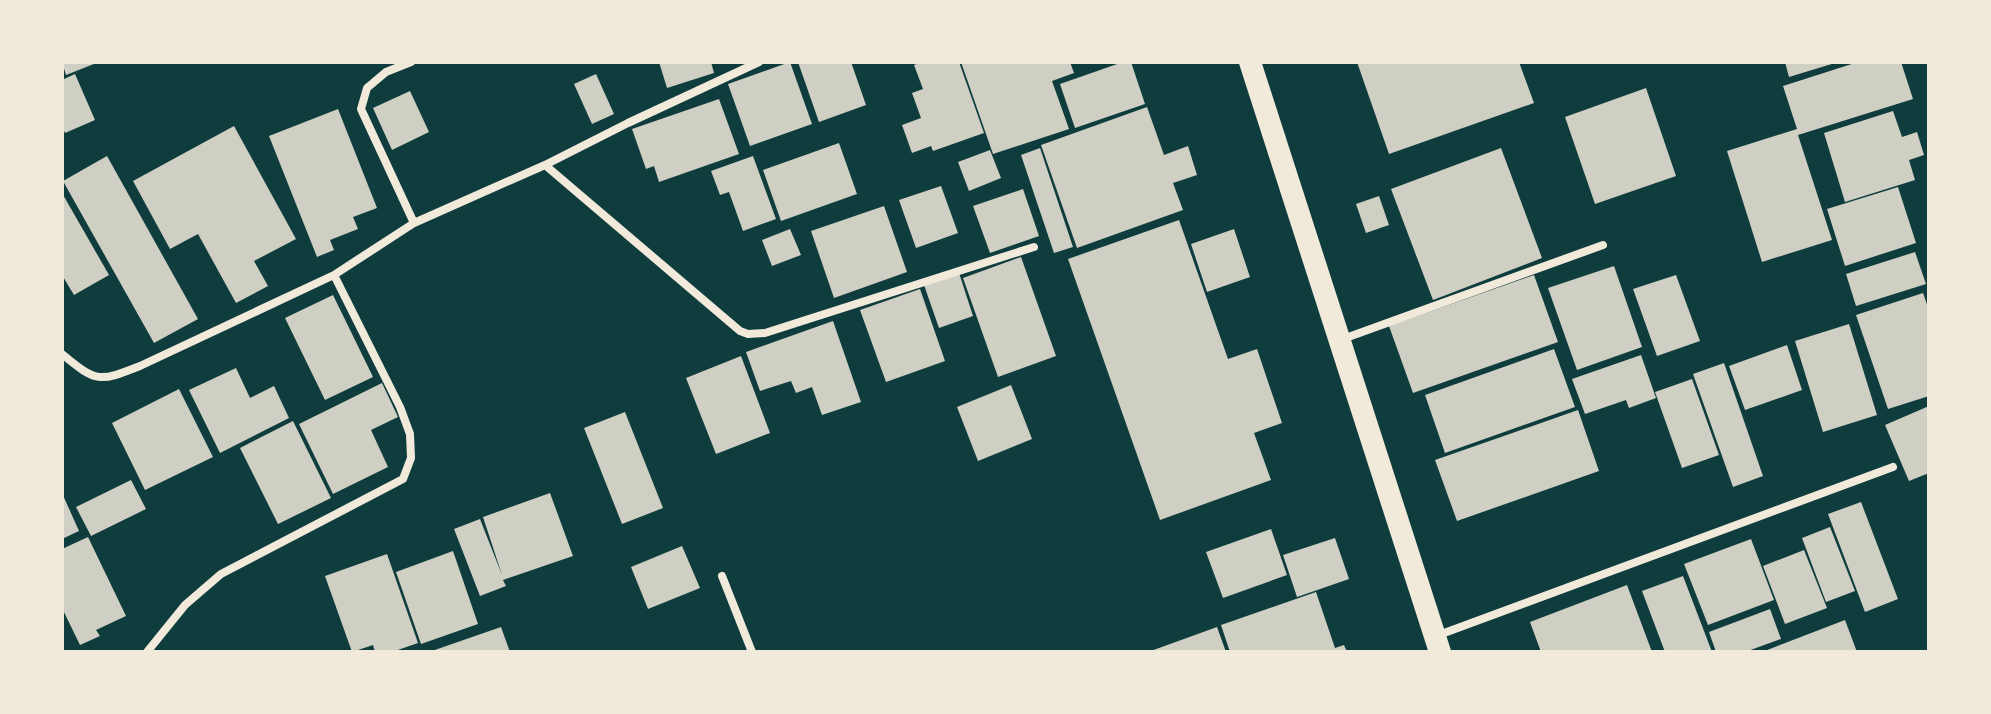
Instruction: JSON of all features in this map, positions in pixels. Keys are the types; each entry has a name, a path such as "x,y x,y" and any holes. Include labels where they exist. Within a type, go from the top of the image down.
{"highway":[{"path":"1250,62 1437,644"}],"street":[{"path":"411,62 386,72 367,88 361,100 361,109 414,223"},
{"path":"62,354 92,377 111,377 140,366 334,275 414,223 545,165 759,62"},
{"path":"545,165 740,331 748,334 765,333 1034,247"},
{"path":"1339,340 1603,245"},
{"path":"147,652 185,605 221,574 403,479 411,458 410,434 400,407 334,275"},
{"path":"1437,644 1893,467"},
{"path":"722,576 752,652"}],"building":[{"path":"62,62 99,62 66,75"},
{"path":"659,62 711,62 714,73 667,88"},
{"path":"790,62 812,124 750,146 728,84"},
{"path":"798,62 851,62 866,105 819,122"},
{"path":"922,62 959,62 984,133 933,151 931,146 912,153 902,125 921,118 912,93 923,89 914,65"},
{"path":"961,62 1070,62 1074,73 1052,81 1069,129 993,154"},
{"path":"1131,62 1145,104 1075,128 1060,84"},
{"path":"1357,62 1519,62 1534,103 1389,154"},
{"path":"1785,62 1835,62 1835,63 1789,77"},
{"path":"1858,62 1901,62 1913,99 1798,135 1832,240 1762,262 1727,151 1797,129 1783,86"},
{"path":"75,74 95,120 65,133 62,126 62,80"},
{"path":"596,74 614,114 592,124 574,84"},
{"path":"1646,88 1676,176 1595,204 1565,117"},
{"path":"410,91 429,132 392,150 373,108"},
{"path":"719,99 739,154 659,182 654,166 646,169 632,129"},
{"path":"1147,107 1164,155 1188,146 1197,175 1173,183 1183,210 1077,248 1041,145"},
{"path":"338,109 377,208 353,217 358,229 330,240 334,250 317,257 269,136"},
{"path":"1893,111 1902,137 1917,132 1924,155 1909,160 1915,180 1845,202 1824,133"},
{"path":"234,126 296,239 254,261 268,286 236,303 198,234 170,249 133,181"},
{"path":"839,143 857,194 781,221 763,170"},
{"path":"1040,148 1073,247 1054,253 1021,155"},
{"path":"1501,148 1542,258 1433,300 1391,189"},
{"path":"990,150 1001,178 969,191 958,162"},
{"path":"107,156 198,319 154,343 63,181"},
{"path":"753,156 776,219 743,231 729,192 720,195 711,171"},
{"path":"941,186 958,233 916,248 899,200"},
{"path":"1898,187 1916,243 1845,266 1827,209"},
{"path":"1023,189 1039,236 990,253 973,206"},
{"path":"62,193 109,275 74,295 62,275"},
{"path":"1379,196 1389,225 1366,233 1356,204"},
{"path":"884,206 907,272 834,298 811,231"},
{"path":"1179,220 1228,359 1257,349 1282,423 1254,433 1271,480 1160,520 1068,259"},
{"path":"790,229 801,255 772,266 762,240"},
{"path":"1234,229 1250,277 1207,292 1191,244"},
{"path":"1915,252 1926,284 1856,306 1846,274"},
{"path":"1021,257 1056,356 998,377 963,278"},
{"path":"1614,266 1642,347 1577,370 1548,288"},
{"path":"959,273 973,316 939,328 924,285"},
{"path":"1534,275 1558,342 1413,393 1389,326"},
{"path":"1676,275 1700,341 1657,356 1633,289"},
{"path":"920,289 945,361 886,382 860,310"},
{"path":"1923,293 1929,310 1929,396 1888,409 1856,315"},
{"path":"333,295 373,377 325,400 285,318"},
{"path":"833,321 861,402 822,415 812,387 796,393 791,381 760,391 746,352"},
{"path":"1849,324 1877,415 1823,432 1795,341"},
{"path":"1787,345 1802,390 1745,410 1729,366"},
{"path":"1554,349 1575,407 1445,453 1425,395"},
{"path":"1641,355 1656,398 1629,408 1626,400 1585,414 1572,379"},
{"path":"741,356 770,433 716,454 686,378"},
{"path":"1724,363 1763,476 1733,487 1693,374"},
{"path":"236,368 250,398 274,386 289,418 220,453 189,390"},
{"path":"1692,379 1719,455 1682,468 1655,392"},
{"path":"382,383 398,417 371,430 388,467 333,494 299,424"},
{"path":"1011,385 1032,439 978,461 957,407"},
{"path":"179,389 213,457 145,490 112,423"},
{"path":"1929,406 1929,473 1909,481 1885,425"},
{"path":"1578,410 1599,471 1457,521 1435,460"},
{"path":"625,412 663,508 622,524 584,428"},
{"path":"293,421 331,498 278,524 240,448"},
{"path":"131,480 146,509 91,536 76,507"},
{"path":"62,493 79,531 62,539"},
{"path":"550,493 573,556 503,580 506,586 480,596 454,529 480,519 502,575 483,517"},
{"path":"1861,502 1898,599 1865,612 1828,514"},
{"path":"1830,527 1855,591 1826,602 1802,538"},
{"path":"1271,529 1287,575 1223,598 1206,552"},
{"path":"88,537 126,616 96,630 100,636 80,645 62,608 62,549"},
{"path":"1335,538 1349,579 1297,597 1283,555"},
{"path":"1751,539 1774,600 1708,625 1684,564"},
{"path":"682,546 700,588 648,609 631,567"},
{"path":"1804,550 1827,608 1785,624 1763,566"},
{"path":"453,551 478,624 421,644 396,572"},
{"path":"387,554 418,643 392,652 375,652 373,645 352,652 325,576"},
{"path":"1683,576 1712,652 1665,652 1642,591"},
{"path":"1627,585 1652,652 1541,652 1530,622"},
{"path":"1316,592 1335,648 1344,645 1347,652 1230,652 1221,625"},
{"path":"1770,609 1781,639 1745,652 1716,652 1709,632"},
{"path":"1845,620 1857,652 1762,652"},
{"path":"501,627 510,652 429,652"},
{"path":"1217,627 1226,652 1148,652"}]}
